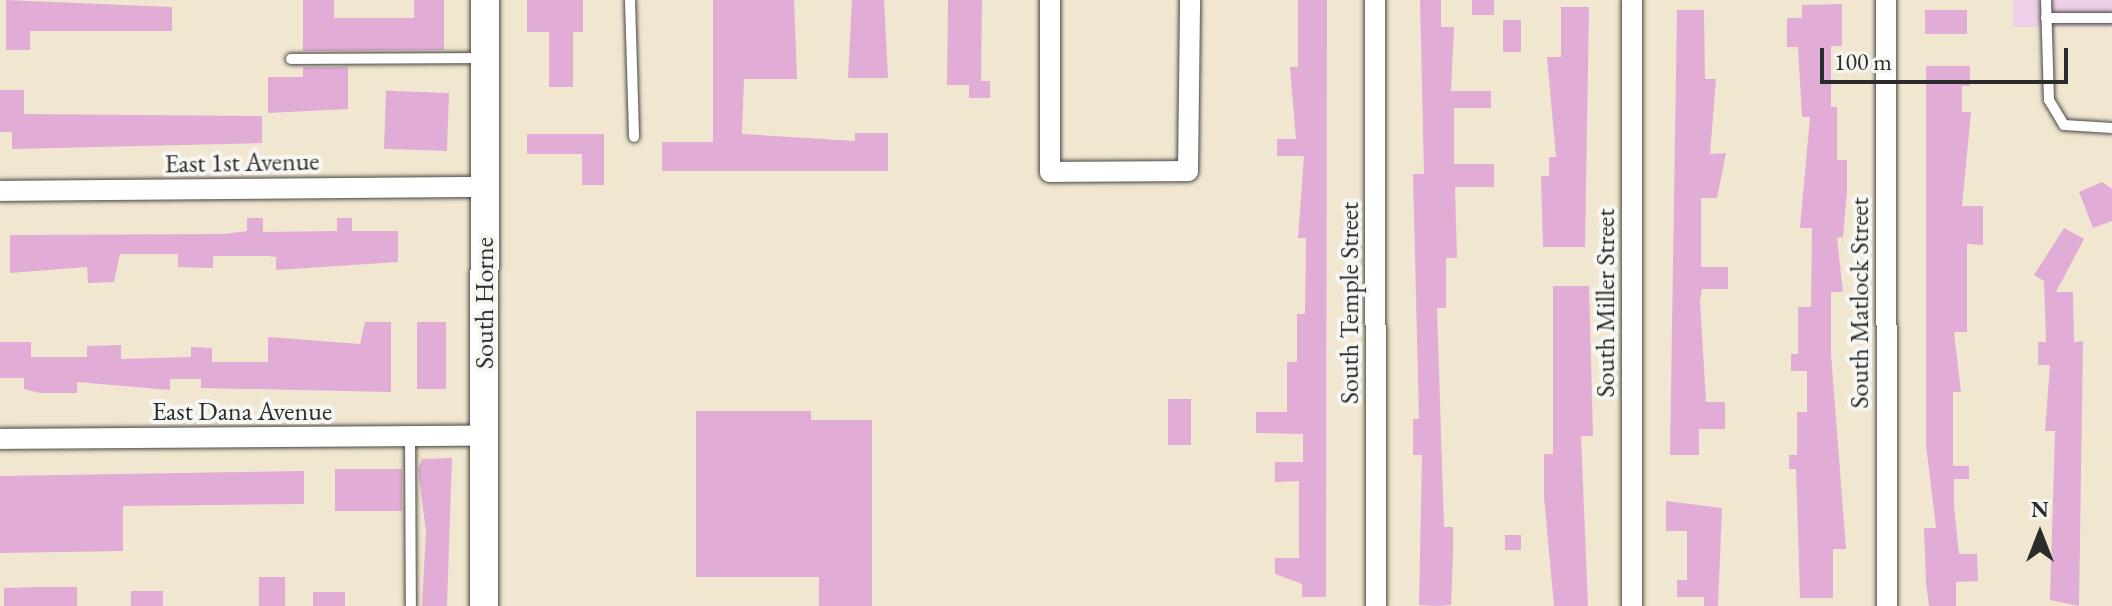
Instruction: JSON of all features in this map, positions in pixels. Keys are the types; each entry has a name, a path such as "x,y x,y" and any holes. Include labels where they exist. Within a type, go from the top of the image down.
{"street":[{"name":"South Horne","path":"484,606 485,0"},
{"path":"1050,0 1050,172 1188,171 1190,0"},
{"name":"South Temple Street","path":"1375,0 1376,606"},
{"name":"South Miller Street","path":"1632,0 1632,606"},
{"name":"South Matlock Street","path":"1886,0 1887,606"},
{"name":"East 1st Avenue","path":"0,191 485,187"},
{"name":"East Dana Avenue","path":"0,439 484,436"}],"lane":[{"path":"630,0 634,137"},
{"path":"2046,0 2049,100 2064,125 2112,128"},
{"path":"2046,18 2112,18"},
{"path":"291,59 485,58"},
{"path":"410,436 411,606"}],"shaded area":[{"path":"2013,0 2112,0 2112,27 2013,27"}],"building":[{"path":"6,0 172,7 172,31 30,31 30,50 6,50"},
{"path":"303,0 334,0 334,18 414,18 414,0 444,0 444,50 303,51"},
{"path":"527,0 583,0 583,32 573,32 573,87 549,87 549,32 527,32"},
{"path":"713,0 794,0 797,79 744,79 742,134 855,141 855,133 888,133 888,171 662,171 662,142 713,142"},
{"path":"852,0 884,0 888,78 848,78"},
{"path":"948,0 982,0 981,81 990,81 990,98 969,98 969,85 947,85"},
{"path":"1298,0 1327,0 1326,597 1302,597 1302,584 1275,574 1275,558 1299,558 1299,481 1275,482 1275,462 1303,462 1303,434 1256,433 1256,412 1287,412 1287,362 1297,362 1297,314 1305,314 1306,238 1298,238 1304,156 1277,156 1277,139 1296,139 1290,67 1298,67"},
{"path":"1420,0 1441,0 1441,27 1454,27 1451,91 1491,91 1491,108 1454,108 1454,164 1494,164 1494,187 1455,187 1457,258 1446,258 1446,308 1437,308 1444,527 1453,527 1453,554 1451,605 1437,606 1419,605 1422,455 1413,455 1413,419 1419,419 1413,174 1424,174"},
{"path":"1472,0 1494,0 1494,15 1472,15"},
{"path":"1842,4 1842,46 1831,46 1831,107 1837,107 1837,160 1847,160 1847,191 1843,237 1837,238 1843,292 1831,292 1831,354 1846,549 1833,549 1833,598 1800,598 1796,469 1789,469 1789,455 1797,455 1797,412 1807,412 1807,371 1791,371 1791,354 1798,354 1798,307 1811,307 1812,228 1800,228 1810,117 1802,117 1798,47 1787,47 1787,18 1802,18 1802,5"},
{"path":"1561,7 1589,7 1585,247 1543,247 1541,176 1549,176 1549,157 1556,157 1547,57 1561,57"},
{"path":"1677,10 1704,10 1705,79 1716,79 1710,154 1726,153 1717,198 1701,198 1701,267 1728,267 1728,289 1702,289 1700,301 1706,402 1725,402 1725,429 1699,429 1699,455 1670,455"},
{"path":"1925,10 1967,10 1967,34 1925,34"},
{"path":"1503,20 1521,20 1521,52 1503,52"},
{"path":"1926,66 1970,66 1970,86 1962,86 1962,112 1971,112 1962,206 1983,206 1983,245 1967,244 1967,332 1954,332 1961,392 1953,392 1953,466 1969,466 1969,479 1954,479 1954,506 1959,554 1977,554 1978,581 1956,582 1956,606 1929,606 1926,583 1924,528 1936,528 1926,445"},
{"path":"303,67 348,67 348,109 268,113 268,77 303,77"},
{"path":"0,90 24,90 24,114 262,116 262,143 12,149 12,132 0,132"},
{"path":"386,91 449,93 447,151 384,149"},
{"path":"527,134 604,134 604,185 582,185 582,154 527,154"},
{"path":"2102,182 2112,189 2112,221 2093,228 2079,192"},
{"path":"247,218 263,218 263,232 337,231 337,218 352,218 352,231 398,231 398,262 276,270 276,257 268,256 213,256 213,268 178,267 178,254 120,254 114,282 88,283 87,267 10,273 10,235 224,234 247,231"},
{"path":"2064,228 2084,239 2056,292 2073,292 2074,342 2083,341 2079,606 2050,600 2055,431 2045,431 2050,365 2038,365 2038,342 2046,342 2044,281 2034,275"},
{"path":"1553,286 1589,286 1593,436 1581,436 1588,606 1554,606 1544,497 1544,454 1553,454"},
{"path":"365,322 391,322 391,392 201,388 201,379 170,379 170,390 77,382 77,393 40,393 24,389 24,378 0,378 0,342 31,342 31,357 87,357 87,346 121,345 121,359 191,357 191,347 212,348 212,362 268,362 268,337 360,344"},
{"path":"417,322 446,322 446,389 417,389"},
{"path":"1168,399 1191,399 1191,445 1168,445"},
{"path":"696,411 811,411 811,420 872,420 872,606 819,606 819,577 696,577"},
{"path":"452,458 447,606 422,606 426,532 418,469 422,459"},
{"path":"335,469 402,469 402,511 335,511"},
{"path":"304,471 304,504 123,506 123,551 0,553 0,476"},
{"path":"1666,501 1722,508 1718,606 1704,606 1704,597 1677,597 1677,580 1687,580 1687,531 1666,531"},
{"path":"1505,535 1521,535 1521,550 1505,550"},
{"path":"259,577 285,577 285,606 259,606"},
{"path":"77,587 77,606 4,606 4,588"},
{"path":"131,591 163,591 163,606 131,606"},
{"path":"313,592 345,592 345,606 313,606"}]}
